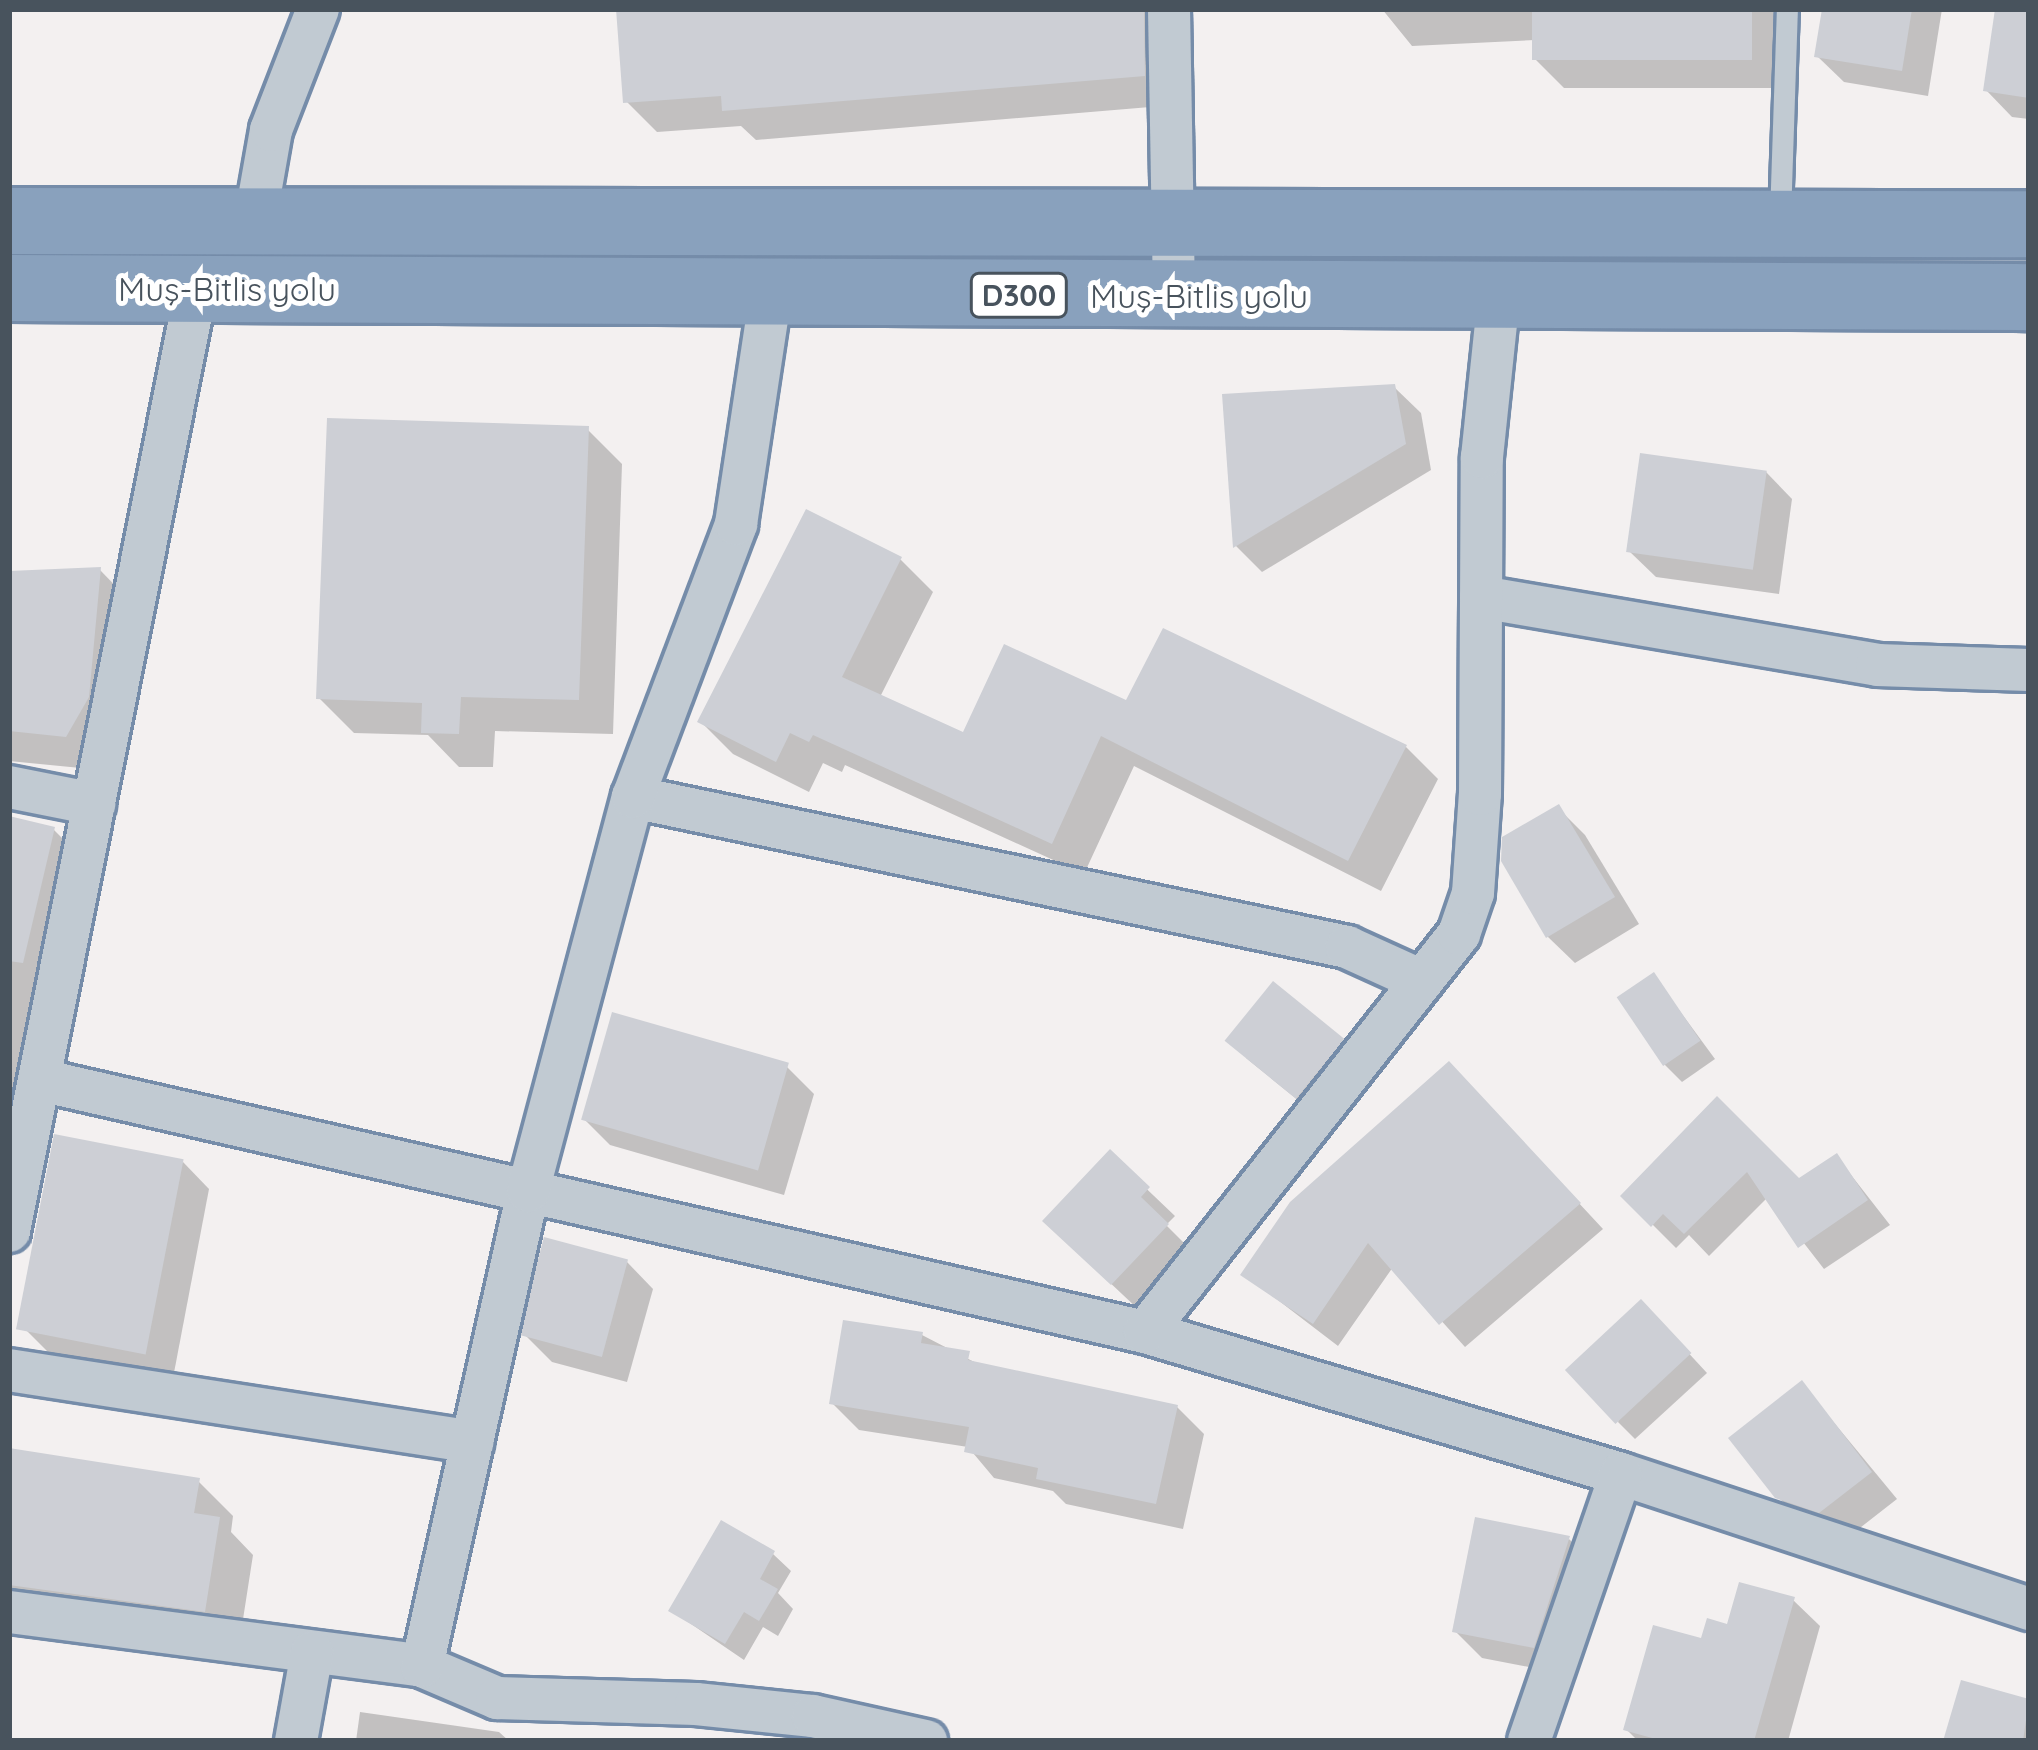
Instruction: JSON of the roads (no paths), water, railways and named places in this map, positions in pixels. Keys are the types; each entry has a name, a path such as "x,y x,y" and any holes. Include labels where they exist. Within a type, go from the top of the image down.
{"highway":[{"name":"Muş-Bitlis yolu","path":"9,221 2029,224"},
{"path":"1780,223 1785,297"},
{"path":"1603,224 1604,297"},
{"name":"Muş-Bitlis yolu","path":"9,289 2029,297"}],"street":[{"path":"255,221 271,130 318,9"},
{"path":"1169,9 1174,296"},
{"path":"9,1231 196,289"},
{"path":"422,1666 527,1191 633,797 736,524 771,292"},
{"path":"1145,1332 1460,934 1473,893 1482,457 1499,296"},
{"path":"1481,597 1876,665 2029,670"},
{"path":"9,787 94,804"},
{"path":"633,797 1346,947 1422,981"},
{"path":"40,1080 1145,1332 1621,1474 2029,1610"},
{"path":"9,1370 472,1442"},
{"path":"1529,1741 1621,1474"},
{"path":"9,1612 422,1666 497,1698 696,1704 813,1716 926,1741"},
{"path":"296,1741 312,1652"}],"lane":[{"path":"1780,223 1787,9"}]}
